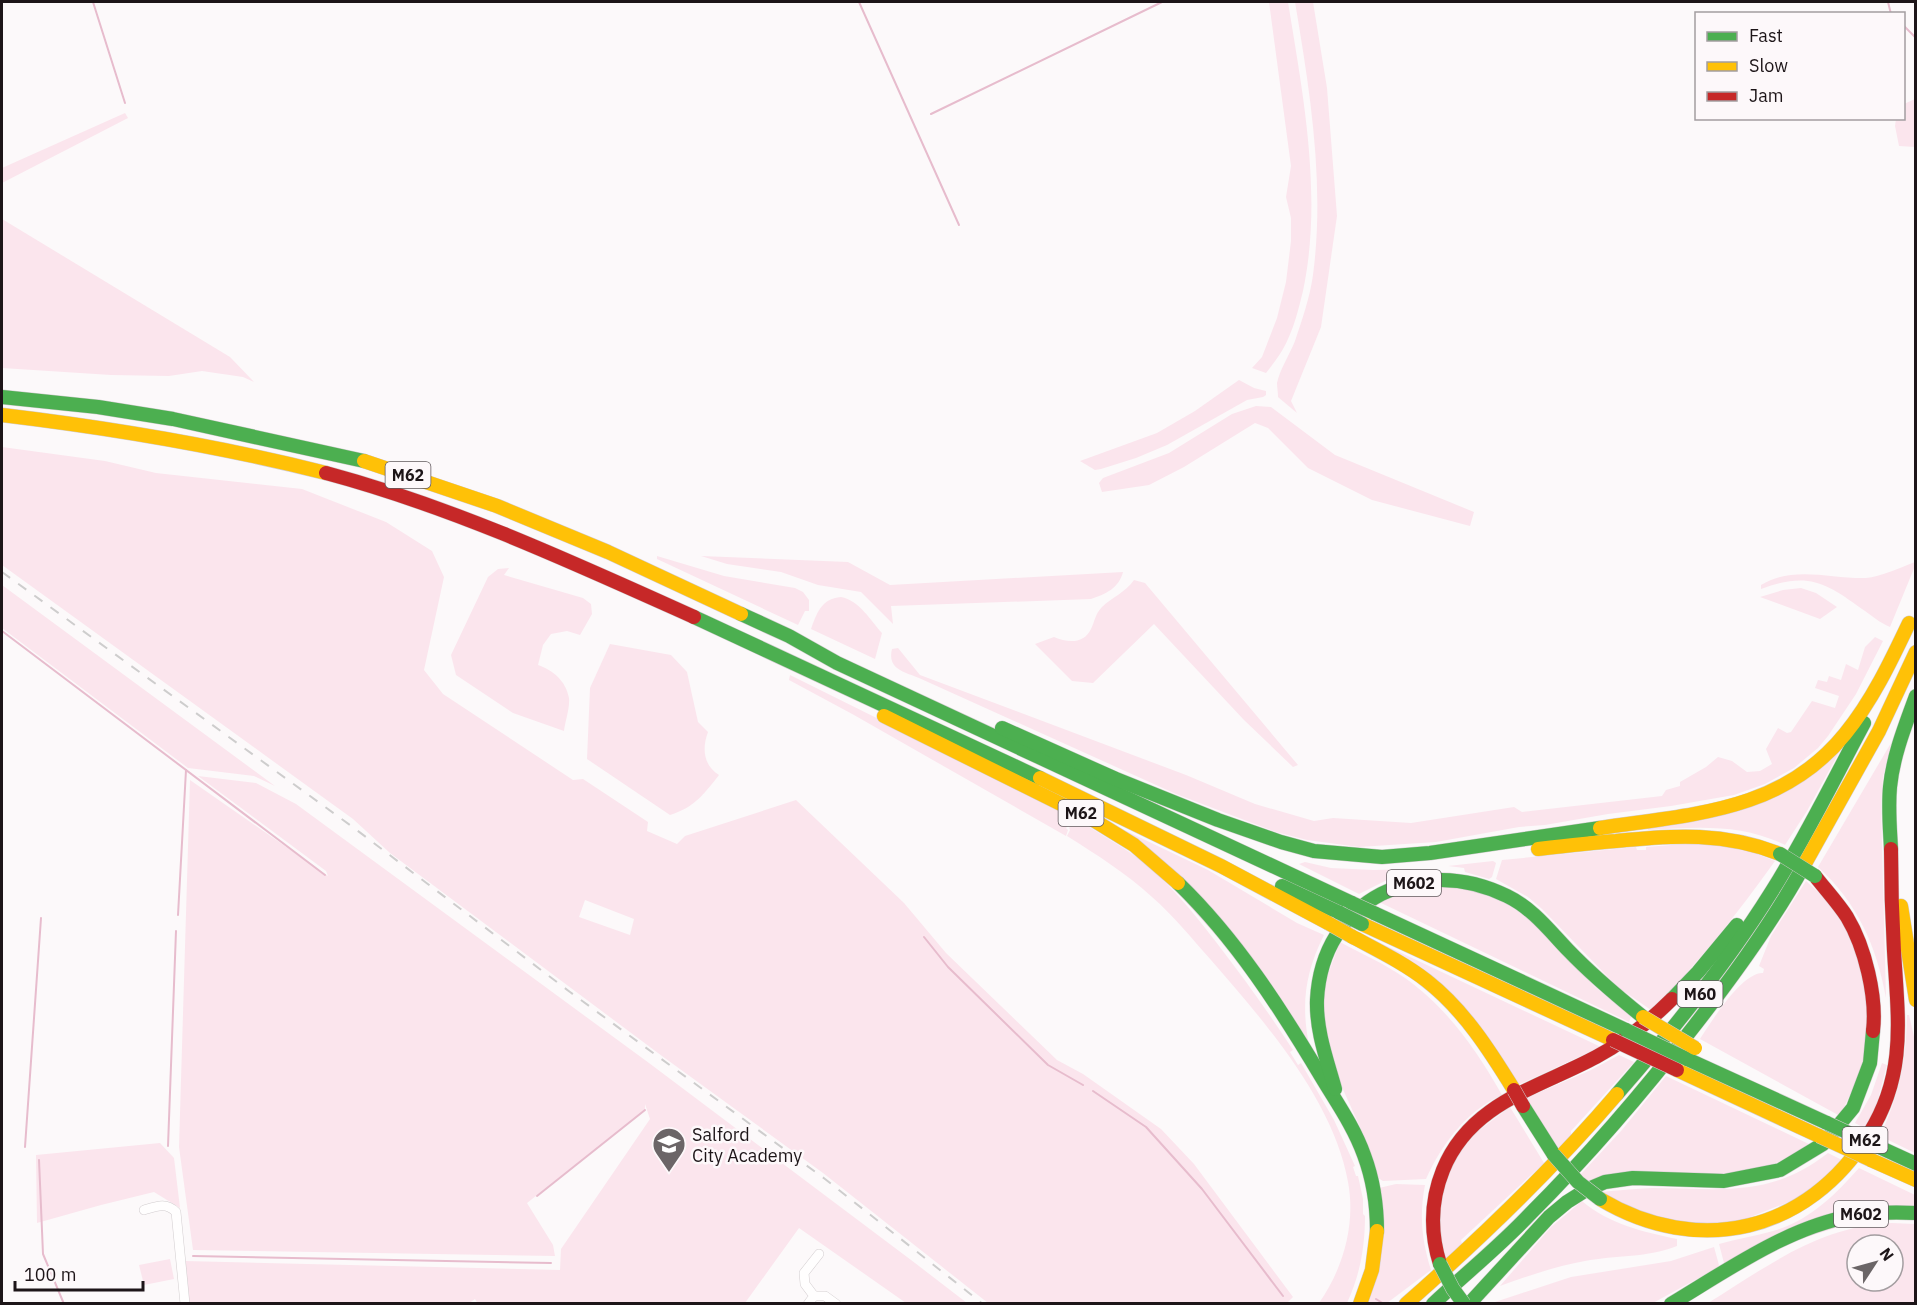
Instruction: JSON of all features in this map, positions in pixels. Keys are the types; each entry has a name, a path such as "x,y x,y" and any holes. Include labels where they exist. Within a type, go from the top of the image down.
{"highway":[{"name":"M62","path":"2,397 98,407 173,419 372,464 497,506 608,552 789,636 861,663 1146,792 1260,836 1314,851 1348,856 1382,857 1430,853"},
{"name":"M62","path":"2,415 98,426 180,441 348,480 491,529 681,610 724,632 782,667 1071,808 1113,831 1152,859 1198,905 1248,967 1289,1024 1341,1110"},
{"name":"M60","path":"1406,1304 1518,1203 1609,1106 1718,970 1772,892 1801,843 1873,704 1916,607"},
{"name":"M60","path":"1430,853 1703,813 1737,804 1791,783 1816,765 1846,733 1877,686 1909,623"},
{"name":"M62","path":"724,632 789,659 1130,820 1281,897 1387,955 1427,982 1476,1032 1554,1155 1578,1182 1625,1214 1668,1227 1706,1231 1732,1228 1761,1222 1799,1205 1830,1183 1849,1164 1873,1129 1885,1106 1894,1075 1897,1053 1891,843"},
{"name":"M62","path":"789,636 837,663 1100,786"},
{"name":"M60","path":"1435,1302 1529,1216 1585,1157 1654,1078 1730,980 1790,891 1879,731 1916,652"},
{"path":"1916,696 1892,774 1889,813 1891,843 1916,1000"},
{"path":"1100,786 1257,844 1303,856 1360,865 1416,863 1566,846 1684,836 1741,840 1780,854 1798,864 1815,876 1839,901 1859,932 1872,964 1879,998 1879,1040 1874,1066 1865,1093 1848,1120 1815,1152 1793,1165 1770,1174 1725,1181 1641,1178 1604,1182 1583,1191 1549,1217 1469,1304"},
{"name":"M602","path":"1100,786 1626,1030 1691,1053 1808,1114 1916,1164"},
{"path":"1130,820 1340,913 1916,1180"},
{"name":"M60","path":"1464,1304 1440,1264 1432,1232 1433,1199 1440,1174 1447,1158 1465,1132 1484,1114 1513,1095 1605,1053 1644,1024 1680,992 1709,960 1801,843"},
{"name":"M602","path":"1341,1110 1318,1028 1317,1002 1320,976 1329,950 1350,916 1357,909 1402,886 1438,879 1477,884 1508,896 1536,918 1604,986 1691,1053"},
{"path":"1341,1110 1354,1132 1368,1166 1376,1204 1378,1241 1375,1262 1360,1304"},
{"name":"M602","path":"1808,1230 1860,1214 1885,1211 1916,1213"},
{"path":"1671,1304 1797,1232 1808,1230"},
{"path":"1694,1304 1779,1251 1808,1230"}],"street":[{"path":"144,1210 162,1205 170,1206 176,1212 184,1304"},
{"path":"819,1254 804,1273 805,1284 811,1300 825,1296 836,1304"}],"shaded area":[{"path":"1269,2 1288,2 1309,146 1311,219 1309,255 1297,315 1284,348 1266,373 1252,368 1262,357 1277,318 1286,282 1291,241 1291,218 1286,197 1291,166"},
{"path":"1295,2 1313,2 1327,88 1337,216 1321,327 1291,401 1297,413 1278,397 1277,383 1295,341 1310,292 1316,241 1317,172 1306,69"},
{"path":"1915,99 1915,147 1899,146 1895,126 1896,120 1905,120 1905,104"},
{"path":"125,113 128,118 2,183 2,168"},
{"path":"2,219 230,357 254,382 243,377 202,371 169,376 2,368"},
{"path":"1239,380 1266,391 1266,395 1247,400 1167,445 1136,458 1095,470 1080,461 1157,433 1195,411"},
{"path":"1256,406 1271,407 1335,455 1474,512 1470,526 1372,500 1308,468 1268,428 1255,423 1184,467 1149,485 1102,492 1099,483 1103,478 1169,453 1232,414"},
{"path":"2,447 105,461 156,473 302,489 386,522 432,551 444,577 424,670 443,694 573,780 583,779 648,822 647,831 677,844 685,836 796,800 904,903 946,953 1057,1060 1083,1074 1161,1129 1194,1164 1293,1297 1286,1304 988,1303 823,1173 390,853 353,819 2,565","holes":["585,900 634,919 630,935 579,917"]},
{"path":"657,556 724,576 795,588 803,592 809,600 809,611 805,611 798,625 657,559"},
{"path":"701,556 848,562 890,585 1123,572 1111,590 1091,599 891,606 893,624 861,592 818,585 781,572 727,564"},
{"path":"1915,562 1890,627 1849,599 1814,582 1791,581 1761,589 1761,585 1786,576 1812,574 1866,578"},
{"path":"509,568 504,575 583,598 591,604 592,614 580,635 567,631 551,634 543,645 538,665 558,677 565,686 569,706 564,731 513,713 456,675 451,655 488,577 498,569"},
{"path":"1134,580 1145,583 1298,765 1293,767 1244,720 1154,624 1093,683 1072,681 1035,644 1054,637 1070,641 1080,640 1088,634 1100,610"},
{"path":"2,585 275,786 254,776 188,768 2,628"},
{"path":"1801,588 1816,593 1837,607 1820,619 1760,597 1783,590"},
{"path":"841,597 859,607 882,633 875,659 811,629 824,604"},
{"path":"1875,637 1883,641 1856,694 1828,736 1818,748 1794,768 1765,784 1734,795 1671,806 1519,827 1436,842 1359,847 1307,840 1276,832 1176,794 898,669 891,656 892,649 898,648 920,675 1186,775 1255,804 1314,821 1333,818 1411,823 1514,807 1522,812 1662,796 1666,790 1680,786 1680,782 1718,757 1732,761 1747,772 1760,771 1772,764 1766,749 1778,728 1787,733 1791,732 1812,701 1835,708 1839,696 1815,688 1818,680 1827,682 1829,676 1841,680 1846,664 1858,670 1865,647"},
{"path":"610,644 671,655 687,672 698,722 708,732 705,756 710,766 719,775 698,800 679,812 670,815 587,759 590,688"},
{"path":"790,675 1069,816 1073,819 1066,828 1068,830 1066,836 789,680"},
{"path":"1847,738 1807,811 1785,845 1769,838 1735,830 1700,828 1648,830 1647,828 1740,811"},
{"path":"1891,743 1883,777 1881,804 1886,998 1877,961 1863,927 1844,895 1818,867"},
{"path":"198,776 256,783 296,804 649,1063 967,1303 906,1303 799,1228 745,1303 478,1304 475,1299 468,1304 189,1303 185,1261 560,1270 561,1249 650,1119 645,1104 645,1110 527,1203 553,1245 555,1256 193,1250 179,1147 190,780 328,876 326,871"},
{"path":"1076,819 1138,858 1160,877 1189,908 1275,1022 1293,1050 1290,1052 1298,1065 1301,1063 1334,1120 1355,1166 1353,1167 1358,1176 1365,1216 1361,1261 1347,1303 1319,1303 1335,1276 1346,1246 1350,1198 1340,1152 1328,1122 1312,1092 1253,1009 1168,912 1122,872 1067,836 1069,828"},
{"path":"1120,828 1208,870 1297,923 1324,935 1313,962 1306,989 1305,1016 1309,1045 1298,1027"},
{"path":"1707,844 1745,849 1775,861 1716,938 1651,1010 1622,990 1528,897 1496,879 1502,860 1636,847 1637,850 1646,850 1646,847"},
{"path":"1493,861 1496,863 1492,877 1489,879 1465,872 1464,868 1448,866"},
{"path":"1305,862 1331,868 1413,869 1359,894 1299,864"},
{"path":"1806,881 1827,900 1848,930 1869,994 1865,1062 1840,1116 1700,1039 1719,1010 1737,989 1755,975 1763,973 1764,969 1759,966 1771,936"},
{"path":"1431,886 1470,889 1507,904 1529,919 1595,987 1631,1017 1629,1022 1379,902 1392,896"},
{"path":"1357,932 1601,1047 1518,1085 1487,1040"},
{"path":"1340,942 1405,978 1435,1003 1471,1046 1502,1095 1466,1119 1440,1153 1426,1179 1383,1181 1378,1178 1365,1138 1331,1063 1321,993"},
{"path":"1907,1015 1909,1015 1915,1041 1915,1153 1880,1136 1893,1106 1901,1077"},
{"path":"1619,1055 1634,1062 1571,1131 1571,1136 1557,1149 1526,1098 1591,1070"},
{"path":"1882,1063 1887,1065 1877,1103 1866,1129 1855,1123 1871,1095"},
{"path":"1666,1076 1811,1145 1790,1158 1749,1172 1590,1183 1580,1175 1621,1131"},
{"path":"1510,1107 1544,1163 1461,1240 1462,1244 1446,1259 1438,1221 1440,1197 1454,1159 1478,1131"},
{"path":"160,1143 174,1158 180,1208 154,1192 37,1223 36,1155"},
{"path":"1828,1153 1844,1161 1831,1175 1796,1199 1738,1222 1695,1224 1678,1222 1630,1209 1601,1192 1652,1188 1744,1188 1785,1178 1806,1168"},
{"path":"1859,1168 1915,1195 1915,1207 1905,1206 1724,1263 1719,1244 1773,1231 1798,1221 1831,1197"},
{"path":"1396,1184 1425,1185 1422,1228 1431,1270 1387,1303 1364,1304 1379,1188"},
{"path":"1582,1201 1603,1216 1615,1221 1639,1230 1677,1239 1677,1246 1655,1253 1574,1263 1500,1286 1551,1227"},
{"path":"1892,1223 1915,1224 1915,1303 1708,1303 1795,1250 1841,1232"},
{"path":"1714,1247 1719,1265 1717,1268 1653,1303 1489,1304 1571,1277 1671,1261"},
{"path":"170,1259 174,1279 144,1285 139,1265"}],"waterway":[{"path":"93,2 125,103"},
{"path":"859,2 959,225"},
{"path":"931,114 1162,2"},
{"path":"1888,2 1890,12"},
{"path":"1905,27 1916,38"},
{"path":"2,631 325,875"},
{"path":"178,915 186,770"},
{"path":"25,1147 41,918"},
{"path":"168,1146 176,931"},
{"path":"924,937 948,967 1048,1065 1083,1085"},
{"path":"1093,1091 1146,1127 1202,1189 1283,1296"},
{"path":"537,1196 645,1110"},
{"path":"39,1160 43,1254 64,1304"},
{"path":"193,1256 551,1263"},
{"path":"1376,1299 1384,1304"}],"railway":[{"path":"2,572 354,828 570,992 825,1179 983,1304"}],"traffic: fast":[{"path":"2,397 98,407 173,419 364,461"},
{"path":"741,614 789,636 837,663 1352,903"},
{"path":"694,617 1040,778"},
{"path":"1891,849 1890,787 1900,741 1916,696"},
{"path":"1617,1094 1699,996 1755,918 1796,850 1864,723"},
{"path":"1002,728 1116,779 1218,820 1314,851 1382,857 1430,853 1600,828"},
{"path":"1780,854 1815,876"},
{"path":"1433,1304 1519,1226 1574,1169 1636,1098 1738,968 1779,908 1803,867"},
{"path":"1335,1089 1318,1023 1317,1000 1323,965 1337,935 1356,911 1381,894 1410,883 1441,880 1474,884 1516,901 1540,920 1595,976 1643,1017"},
{"path":"1178,883 1219,927 1256,976 1345,1115 1360,1145 1370,1173 1377,1231"},
{"path":"1282,886 1340,913"},
{"path":"1352,903 1374,913"},
{"path":"1340,913 1362,924"},
{"path":"1374,913 1626,1030"},
{"path":"1672,999 1737,925"},
{"path":"1626,1030 1687,1059"},
{"path":"1469,1304 1549,1217 1586,1190 1605,1182 1633,1178 1724,1181 1780,1170 1823,1144 1853,1108 1870,1063 1873,1031"},
{"path":"1687,1059 1827,1123"},
{"path":"1523,1106 1554,1155"},
{"path":"1827,1123 1879,1147"},
{"path":"1879,1147 1916,1164"},
{"path":"1554,1155 1578,1182 1600,1199"},
{"path":"1671,1304 1758,1252 1804,1230 1860,1215 1916,1213"},
{"path":"1440,1264 1464,1304"}],"traffic: slow":[{"path":"2,415 165,439 246,454 326,473"},
{"path":"364,461 497,506 608,552 741,614"},
{"path":"1600,828 1701,813 1764,794 1793,780 1820,760 1855,721 1880,680 1909,623"},
{"path":"1803,867 1879,731 1916,652"},
{"path":"884,716 1095,821 1134,845 1178,883"},
{"path":"1040,778 1221,866 1328,923"},
{"path":"1538,849 1637,839 1699,837 1739,842 1780,854"},
{"path":"1901,906 1916,1000"},
{"path":"1328,923 1351,936"},
{"path":"1362,924 1613,1040"},
{"path":"1351,936 1409,968 1440,992 1475,1032 1514,1090"},
{"path":"1643,1017 1695,1048"},
{"path":"1677,1070 1819,1136"},
{"path":"1406,1304 1515,1203 1617,1094"},
{"path":"1600,1199 1637,1217 1675,1228 1713,1230 1749,1225 1783,1213 1815,1194 1844,1167 1869,1134"},
{"path":"1819,1136 1871,1160"},
{"path":"1871,1160 1916,1180"},
{"path":"1360,1304 1372,1270 1377,1231"}],"traffic: jam":[{"path":"326,473 467,519 694,617"},
{"path":"1869,1134 1890,1090 1897,1045 1891,849"},
{"path":"1815,876 1847,917 1859,943 1871,988 1873,1031"},
{"path":"1440,1264 1433,1229 1436,1194 1443,1170 1455,1147 1470,1128 1508,1100 1617,1045 1672,999"},
{"path":"1613,1040 1677,1070"},
{"path":"1514,1090 1523,1106"}],"place":[{"name":"Salford City Academy","path":"669,1173"}]}
